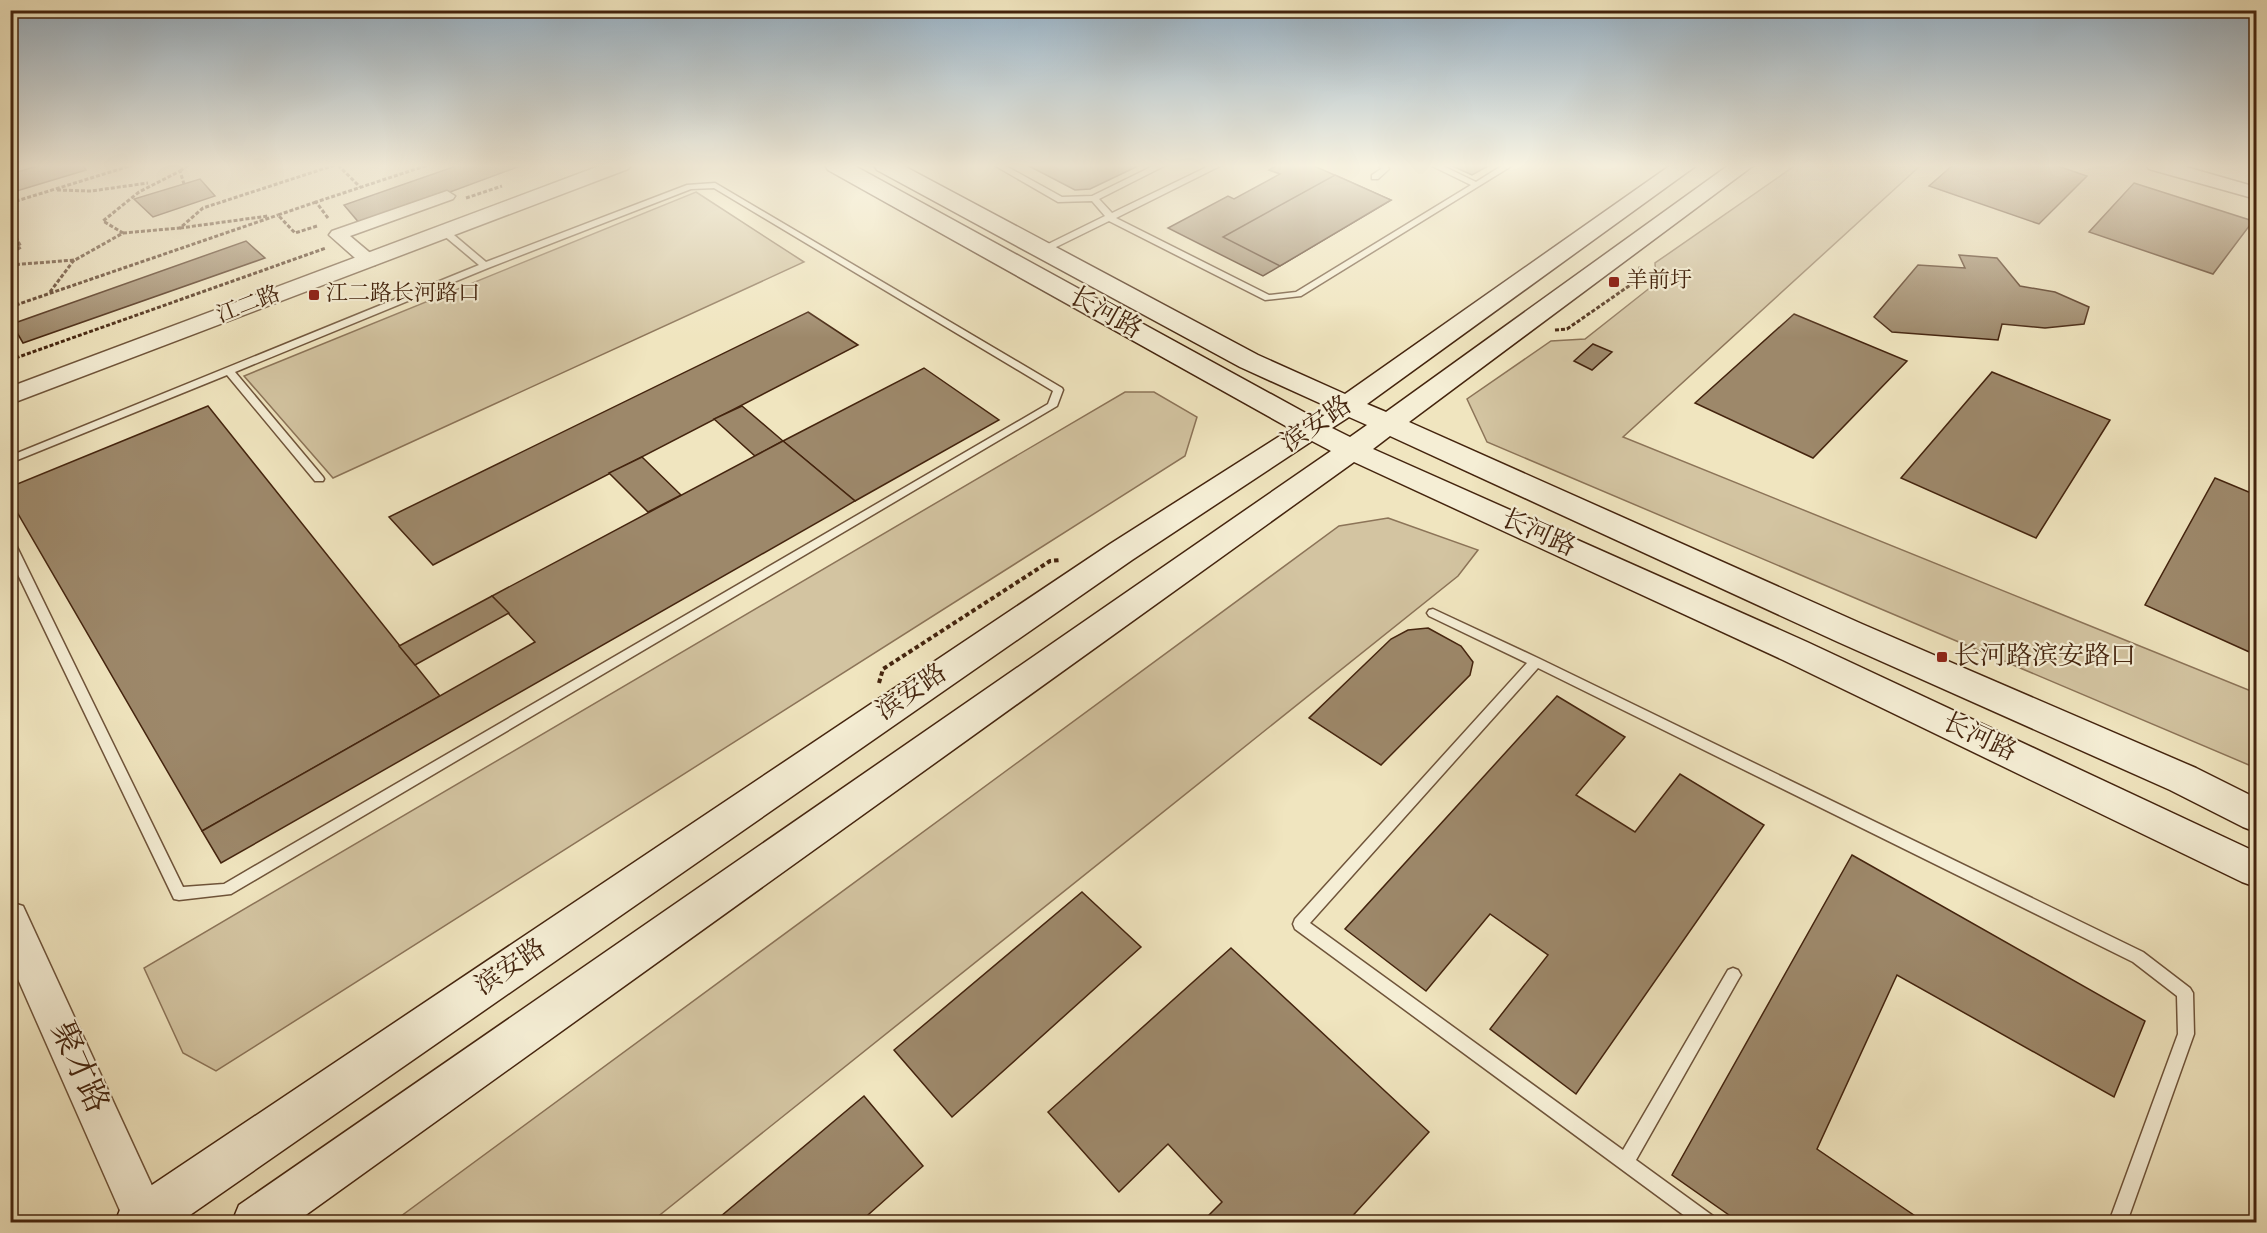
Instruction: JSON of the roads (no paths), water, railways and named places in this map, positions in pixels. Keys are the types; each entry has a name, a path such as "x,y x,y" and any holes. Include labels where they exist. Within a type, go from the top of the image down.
{"main road":[{"name":"长河路","path":"940,223 1351,450 1795,651 2256,870"},
{"name":"长河路","path":"992,223 1249,361 2162,770 2256,816"},
{"name":"滨安路","path":"142,1220 1023,618 1346,406 1605,223"},
{"name":"滨安路","path":"256,1222 1351,450 1664,223"}],"street":[{"path":"369,261 338,235 378,223"},
{"name":"江二路","path":"10,396 470,223"},
{"name":"聚才路","path":"10,918 142,1220"}],"lane":[{"path":"10,460 599,223"},
{"path":"10,545 179,894 226,890 1052,406 1058,390 778,223"},
{"path":"1043,250 1104,223"},
{"path":"1119,223 1268,298 1298,294 1415,223"},
{"path":"445,232 485,267"},
{"path":"229,371 319,479"},
{"path":"1433,613 2138,957 2185,993 2186,1034 2118,1222"},
{"path":"1536,662 1300,924 1707,1222"},
{"path":"1625,1162 1733,975"}],"place":[{"name":"羊前圩","path":"1614,282"},
{"name":"江二路长河路口","path":"314,295"},
{"name":"长河路滨安路口","path":"1942,657"}]}
